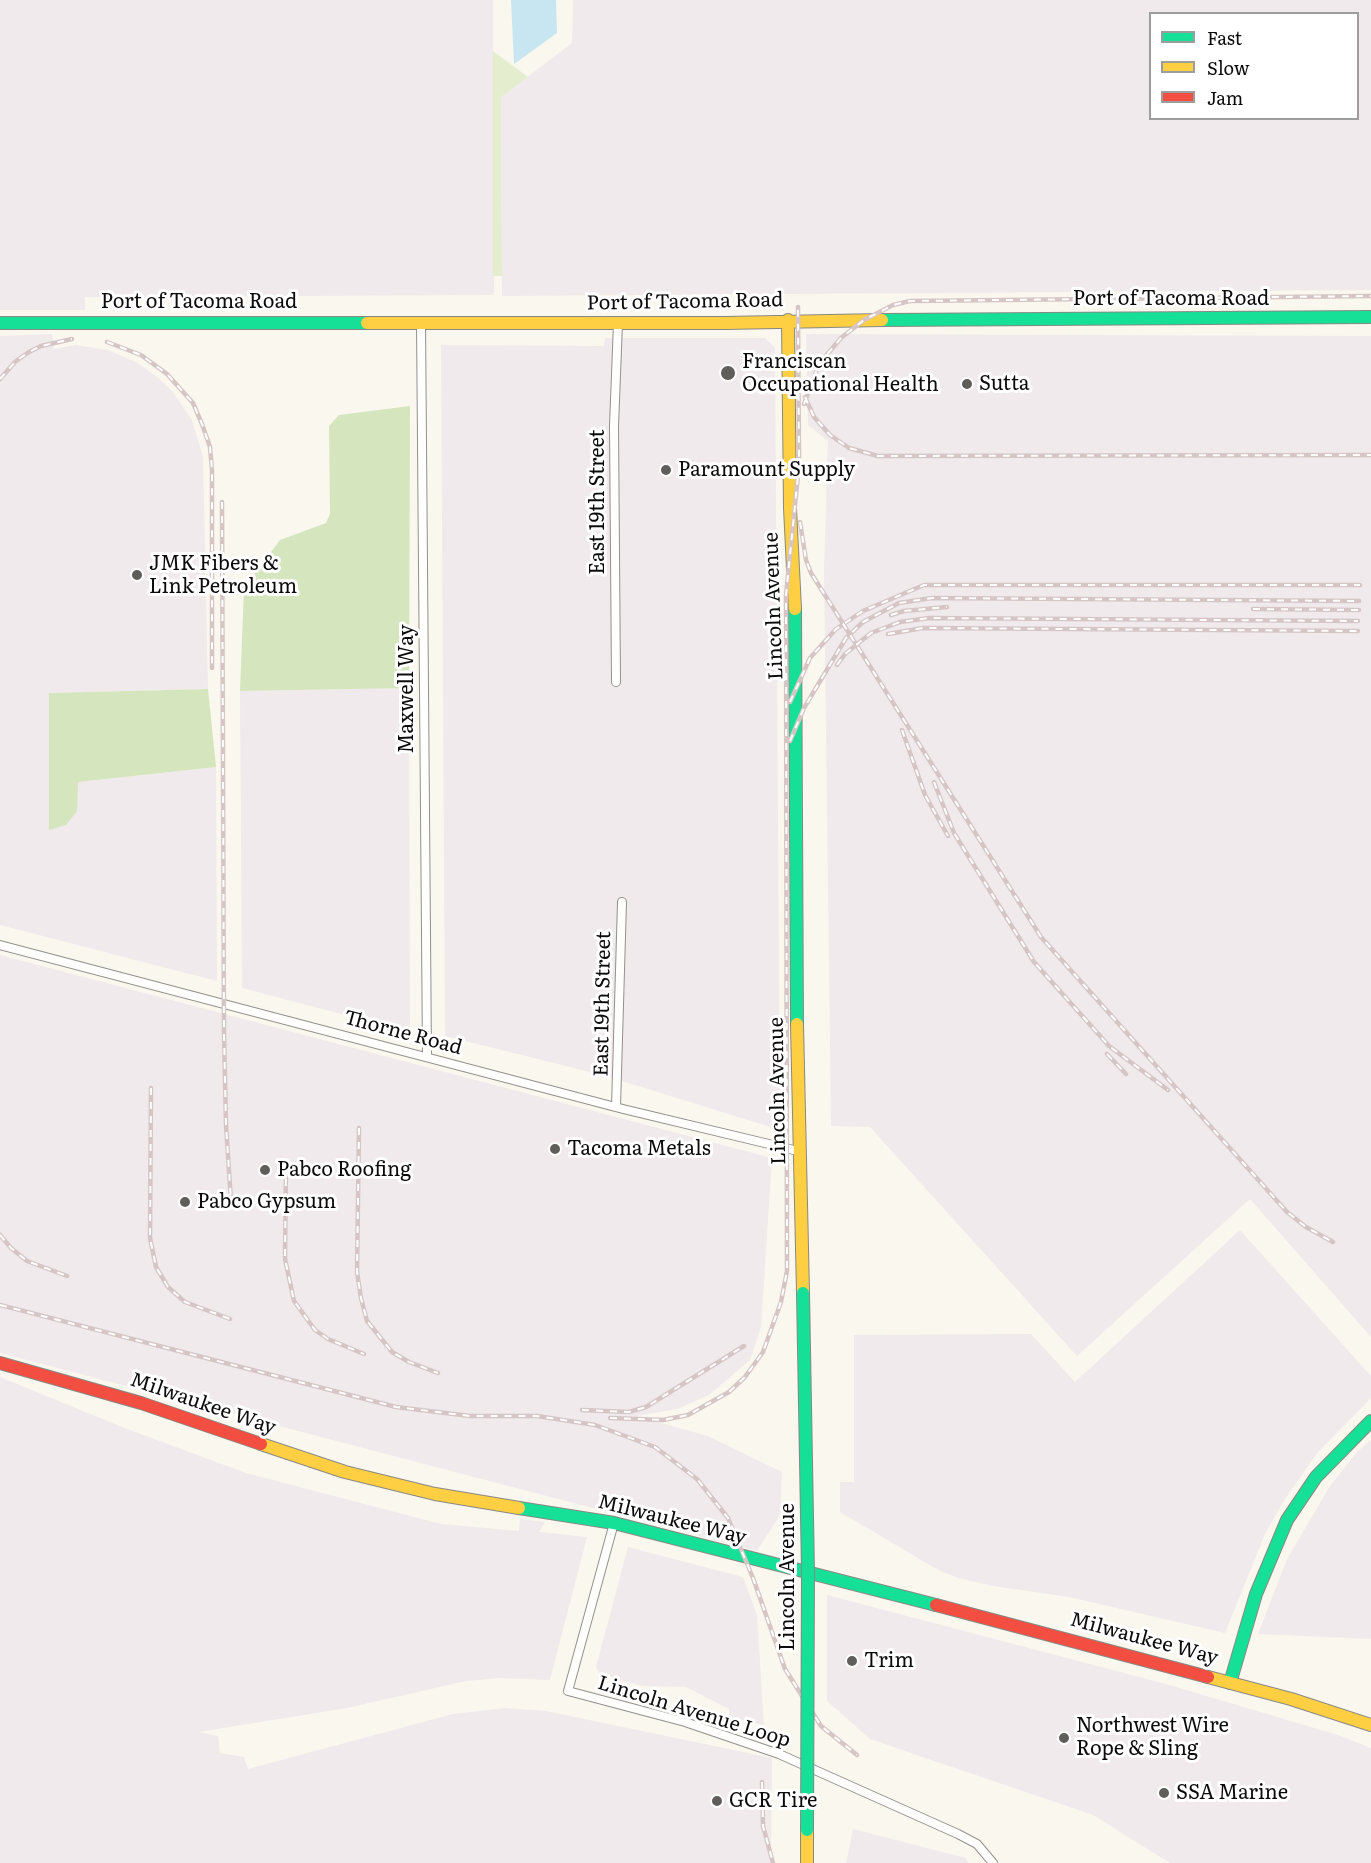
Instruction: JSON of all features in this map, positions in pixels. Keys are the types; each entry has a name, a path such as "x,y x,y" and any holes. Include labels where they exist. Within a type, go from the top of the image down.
{"street":[{"name":"Port of Tacoma Road","path":"0,323 725,323 788,320 1371,317"},
{"name":"Lincoln Avenue","path":"788,320 790,508 795,589 798,1151 808,1572 807,1863"},
{"name":"Maxwell Way","path":"421,322 427,1056"},
{"name":"East 19th Street","path":"616,682 614,426 618,323"},
{"name":"East 19th Street","path":"616,1107 622,902"},
{"name":"Thorne Road","path":"0,945 616,1107 798,1151"},
{"name":"Milwaukee Way","path":"0,1363 141,1403 345,1472 435,1494 614,1523 896,1594 1230,1683 1371,1725"},
{"path":"1230,1683 1256,1594 1287,1520 1316,1477 1371,1421"},
{"name":"Lincoln Avenue Loop","path":"614,1523 568,1691 685,1722 779,1754 958,1834 977,1844 993,1863"}],"shaded area":[{"path":"0,0 493,0 494,295 85,297 85,310 0,310"},
{"path":"573,0 1371,0 1371,290 502,296 501,97 572,43"},
{"path":"52,334 54,349 76,345 108,350 138,363 157,377 172,391 192,420 203,457 208,689 50,693 50,785 216,767 217,981 0,925 0,336"},
{"path":"806,334 1371,336 1371,1337 1250,1199 1077,1356 870,1127 831,1126 824,570 828,441 808,425"},
{"path":"605,338 765,338 775,348 780,1130 606,1076 445,1036 441,345 604,346"},
{"path":"409,688 410,1032 242,988 240,691"},
{"path":"0,955 772,1158 761,1327 750,1360 709,1395 677,1409 636,1416 708,1436 782,1472 780,1515 757,1551 0,1353"},
{"path":"1240,1230 1371,1376 1371,1398 1318,1452 1285,1499 1265,1534 1225,1633 1069,1597 993,1586 958,1578 938,1570 840,1512 840,1482 854,1482 854,1335 1031,1334 1075,1382"},
{"path":"0,1377 122,1427 246,1473 441,1524 519,1531 520,1519 545,1522 539,1532 587,1537 550,1680 500,1678 466,1681 347,1708 199,1732 218,1736 220,1753 244,1757 248,1769 453,1714 504,1708 546,1711 772,1758 771,1863 0,1863"},
{"path":"1371,1440 1371,1639 1258,1634 1287,1559 1330,1486 1357,1452"},
{"path":"628,1547 743,1577 757,1615 764,1725 729,1717 729,1709 686,1687 642,1686 600,1674 596,1667"},
{"path":"827,1595 1166,1684 1338,1735 1371,1748 1371,1863 1170,1863 1093,1815 870,1739 827,1701"},
{"path":"853,1829 966,1858 968,1863 846,1863"}],"green space":[{"path":"493,51 528,77 501,97 502,276 493,276"},
{"path":"410,406 409,688 240,691 244,588 280,540 326,523 330,514 329,426 339,415"},
{"path":"208,689 216,767 78,782 77,811 66,825 49,830 49,693"}],"water":[{"path":"511,0 556,0 557,33 514,64"}],"railway":[{"path":"804,404 819,364 841,338 864,320 893,305 910,301 1371,296"},
{"path":"610,1418 663,1420 688,1415 729,1392 745,1377 763,1352 781,1302 787,1271 786,595 799,465 798,307"},
{"path":"0,379 16,361 29,352 41,346 72,339"},
{"path":"107,342 141,355 167,374 193,403 210,447 212,668"},
{"path":"805,397 814,417 830,435 849,448 878,456 1371,455"},
{"path":"222,502 224,1033 226,1125 231,1201"},
{"path":"800,522 806,560 811,573 1041,937 1287,1212 1306,1227 1333,1242"},
{"path":"790,702 810,658 836,629 863,611 924,585 1360,585"},
{"path":"790,741 804,708 846,638 863,622 899,603 932,598 1359,601"},
{"path":"891,615 904,611 947,607"},
{"path":"1253,609 1359,610"},
{"path":"837,665 845,654 871,633 900,622 929,618 1358,621"},
{"path":"888,634 923,628 1358,631"},
{"path":"902,730 925,795 948,836"},
{"path":"934,782 954,833 1034,962 1109,1046 1168,1090"},
{"path":"1107,1054 1126,1074"},
{"path":"151,1088 150,1238 156,1267 168,1287 185,1302 230,1319"},
{"path":"359,1128 357,1272 367,1321 392,1352 409,1362 438,1373"},
{"path":"286,1165 285,1259 294,1301 315,1330 328,1339 364,1354"},
{"path":"0,1235 27,1261 67,1276"},
{"path":"0,1305 396,1407 470,1416 537,1416 595,1425 655,1447 697,1479 728,1518 753,1578 785,1669 821,1726 857,1755"},
{"path":"582,1410 629,1412 646,1407 744,1346"},
{"path":"762,1782 763,1826 773,1863"}],"traffic: fast":[{"path":"882,320 1371,317"},
{"path":"0,323 367,323"},
{"path":"795,609 797,1024"},
{"path":"803,1293 808,1572 807,1830"},
{"path":"1230,1683 1256,1594 1287,1520 1316,1477 1371,1421"},
{"path":"519,1508 614,1523 936,1605"}],"traffic: slow":[{"path":"788,320 790,508 795,609"},
{"path":"367,323 725,323 882,320"},
{"path":"797,1024 803,1293"},
{"path":"261,1444 345,1472 435,1494 519,1508"},
{"path":"1208,1677 1291,1699 1371,1725"},
{"path":"807,1830 807,1863"}],"traffic: jam":[{"path":"0,1363 141,1403 261,1444"},
{"path":"936,1605 1208,1677"}],"place":[{"name":"Franciscan Occupational Health","path":"728,373"},
{"name":"Sutta","path":"967,384"},
{"name":"Paramount Supply","path":"666,470"},
{"name":"JMK Fibers & Link Petroleum","path":"137,575"},
{"name":"Tacoma Metals","path":"555,1149"},
{"name":"Pabco Roofing","path":"265,1170"},
{"name":"Pabco Gypsum","path":"185,1202"},
{"name":"Trim","path":"852,1661"},
{"name":"Northwest Wire Rope & Sling","path":"1064,1738"},
{"name":"SSA Marine","path":"1164,1793"},
{"name":"GCR Tire","path":"717,1801"}]}
